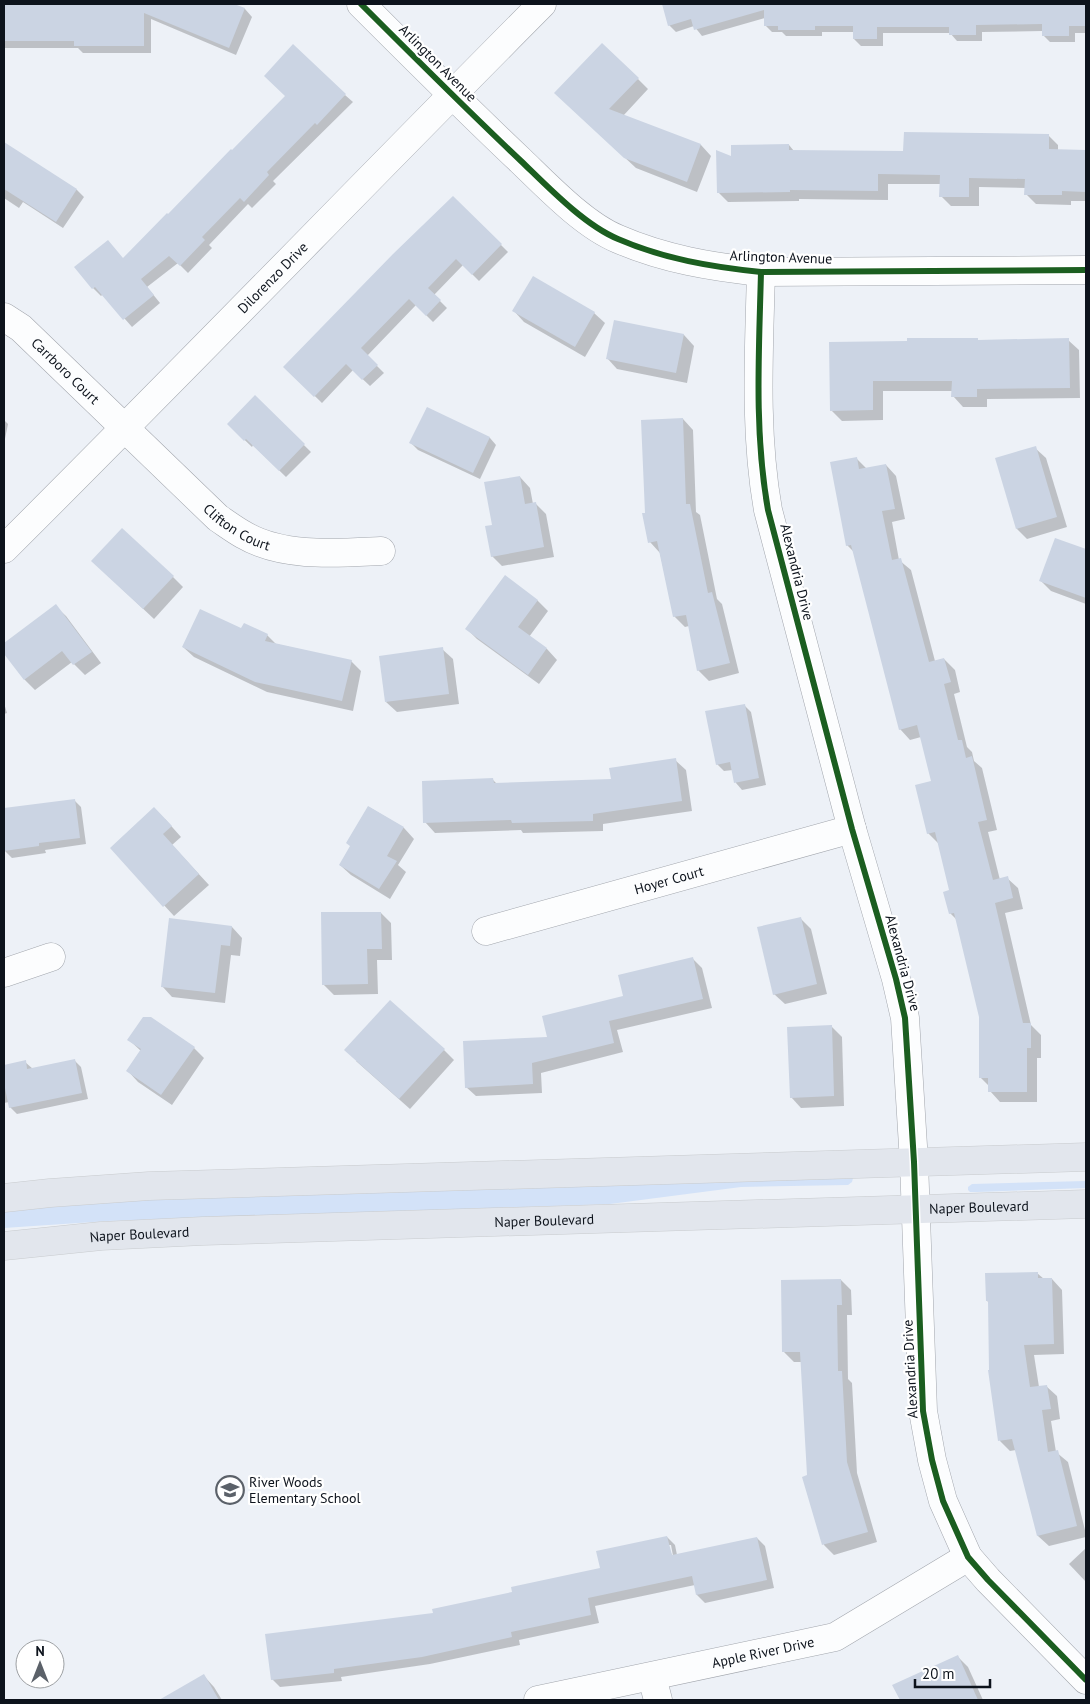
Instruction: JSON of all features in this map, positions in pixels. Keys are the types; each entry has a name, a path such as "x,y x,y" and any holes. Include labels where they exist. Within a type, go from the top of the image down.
{"main road":[{"path":"4,1198 149,1186 1086,1157"},
{"name":"Naper Boulevard","path":"4,1246 101,1236 203,1232 1086,1204"}],"street":[{"name":"Arlington Avenue","path":"361,4 451,95 561,200 589,222 616,239 676,260 714,267 761,272 1086,270"},
{"name":"Dilorenzo Drive","path":"4,549 126,428 542,4"},
{"name":"Alexandria Drive","path":"761,272 758,381 762,475 768,510 852,828 896,979 905,1018 914,1162 923,1411 932,1460 943,1500 968,1557 1086,1680"},
{"name":"Carrboro Court","path":"4,317 20,328 126,428"},
{"name":"Clifton Court","path":"126,428 218,518 245,536 276,547 303,552 381,551"},
{"name":"Hoyer Court","path":"486,931 852,828"},
{"path":"4,974 51,957"},
{"name":"Apple River Drive","path":"538,1700 655,1689 835,1637 968,1557"}],"shaded area":[{"path":"853,1178 852,1182 848,1185 741,1187 610,1204 108,1221 4,1228 4,1210 169,1198"},
{"path":"1086,1181 1086,1188 977,1192 970,1192 968,1190 968,1187 972,1184"}],"building":[{"path":"4,4 234,4 245,8 229,48 144,13 144,46 74,46 74,41 4,41"},
{"path":"662,4 1086,4 1086,26 1069,26 1069,36 1042,36 1042,24 976,25 976,35 949,35 949,27 877,27 877,39 853,39 853,26 815,26 815,30 778,30 778,26 764,26 764,10 694,30 691,19 668,26"},
{"path":"602,43 639,78 609,109 701,144 687,182 624,158 554,93"},
{"path":"293,44 346,94 317,125 315,123 267,172 269,175 244,202 240,198 202,237 205,240 180,266 169,256 141,279 154,295 123,320 95,287 92,289 74,267 108,240 123,258 232,150 285,96 264,76"},
{"path":"904,132 1049,134 1049,149 1086,150 1086,192 1062,191 1062,195 1024,195 1025,179 969,178 969,197 939,197 940,175 878,174 878,191 790,190 790,192 717,193 716,150 731,156 731,145 789,144 789,150 903,151"},
{"path":"4,142 77,189 56,222 4,189"},
{"path":"453,196 502,244 472,275 456,259 428,288 441,300 426,316 409,299 361,348 378,365 362,380 346,364 314,397 283,367 393,254"},
{"path":"533,276 595,312 575,347 512,311"},
{"path":"614,320 684,334 676,373 606,359"},
{"path":"907,338 978,338 978,340 1069,338 1070,388 977,389 977,397 951,397 952,381 873,381 873,410 830,411 829,342 907,341"},
{"path":"255,395 305,444 279,471 246,439 244,441 227,424"},
{"path":"427,407 490,437 473,473 409,443"},
{"path":"683,418 686,504 690,504 708,593 712,592 730,663 697,671 686,615 673,617 657,541 648,543 642,513 645,513 641,420"},
{"path":"1036,446 1057,517 1016,529 995,458"},
{"path":"857,457 859,469 886,464 895,509 882,511 892,560 901,558 929,662 944,658 951,682 944,684 958,740 962,740 966,758 972,756 987,820 978,822 993,880 1008,876 1013,898 995,903 1023,1023 1031,1023 1031,1048 1027,1048 1027,1092 988,1092 988,1078 979,1078 979,1017 954,913 949,914 943,892 949,890 935,832 927,834 915,785 931,781 917,725 899,730 851,545 846,546 830,462"},
{"path":"520,476 525,504 536,502 544,547 491,557 485,526 492,525 484,482"},
{"path":"122,528 174,576 143,609 91,561"},
{"path":"1055,538 1086,549 1086,598 1039,581"},
{"path":"505,575 538,600 518,627 547,648 528,675 465,629"},
{"path":"56,604 92,652 73,665 62,651 24,680 4,654 4,643"},
{"path":"200,609 241,628 244,623 268,634 265,641 352,660 342,701 255,682 182,647"},
{"path":"443,647 449,694 385,702 379,656"},
{"path":"745,704 759,778 734,783 730,762 716,765 705,711"},
{"path":"676,758 682,801 593,814 593,821 512,823 511,820 423,823 422,781 493,778 494,783 611,779 609,768"},
{"path":"75,799 80,838 39,843 39,846 4,851 4,808"},
{"path":"368,806 404,827 387,856 397,861 379,889 339,865 350,846 346,843"},
{"path":"154,807 172,826 163,834 199,874 163,907 110,848"},
{"path":"321,912 381,912 382,949 367,949 368,984 322,985"},
{"path":"801,917 817,984 773,995 757,927"},
{"path":"169,918 232,926 230,946 221,945 215,993 161,987"},
{"path":"693,957 703,999 609,1021 614,1043 532,1063 533,1084 465,1088 463,1041 547,1037 542,1016 623,996 618,975"},
{"path":"390,1000 445,1049 399,1099 344,1050"},
{"path":"143,1017 151,1017 195,1047 161,1095 126,1071 141,1049 127,1040"},
{"path":"832,1025 834,1096 790,1098 787,1027"},
{"path":"75,1059 82,1093 9,1108 4,1083 4,1065 26,1060 27,1069"},
{"path":"1038,1272 1038,1278 1052,1278 1054,1344 1024,1345 1030,1387 1047,1385 1051,1409 1042,1410 1048,1452 1058,1450 1077,1526 1037,1536 1012,1439 998,1441 988,1370 988,1301 986,1301 985,1273"},
{"path":"841,1279 842,1305 837,1305 838,1371 842,1371 847,1462 868,1532 822,1545 802,1477 807,1475 800,1352 782,1352 781,1280"},
{"path":"667,1536 672,1555 757,1537 767,1580 696,1595 692,1576 588,1598 591,1615 511,1632 512,1637 422,1657 334,1669 334,1673 271,1680 265,1634 433,1613 432,1609 512,1592 511,1587 600,1568 596,1551"},
{"path":"958,1655 978,1700 900,1700 892,1685"},
{"path":"204,1674 219,1700 159,1700"}],"cycle path":[{"path":"361,4 566,204 605,233 635,246 688,261 724,268 761,272 1086,270"},
{"path":"761,272 758,391 761,451 768,510 852,829 896,979 905,1018 914,1162 923,1411 932,1460 943,1501 968,1557 1086,1680"}],"place":[{"name":"River Woods Elementary School","path":"230,1490"}]}
